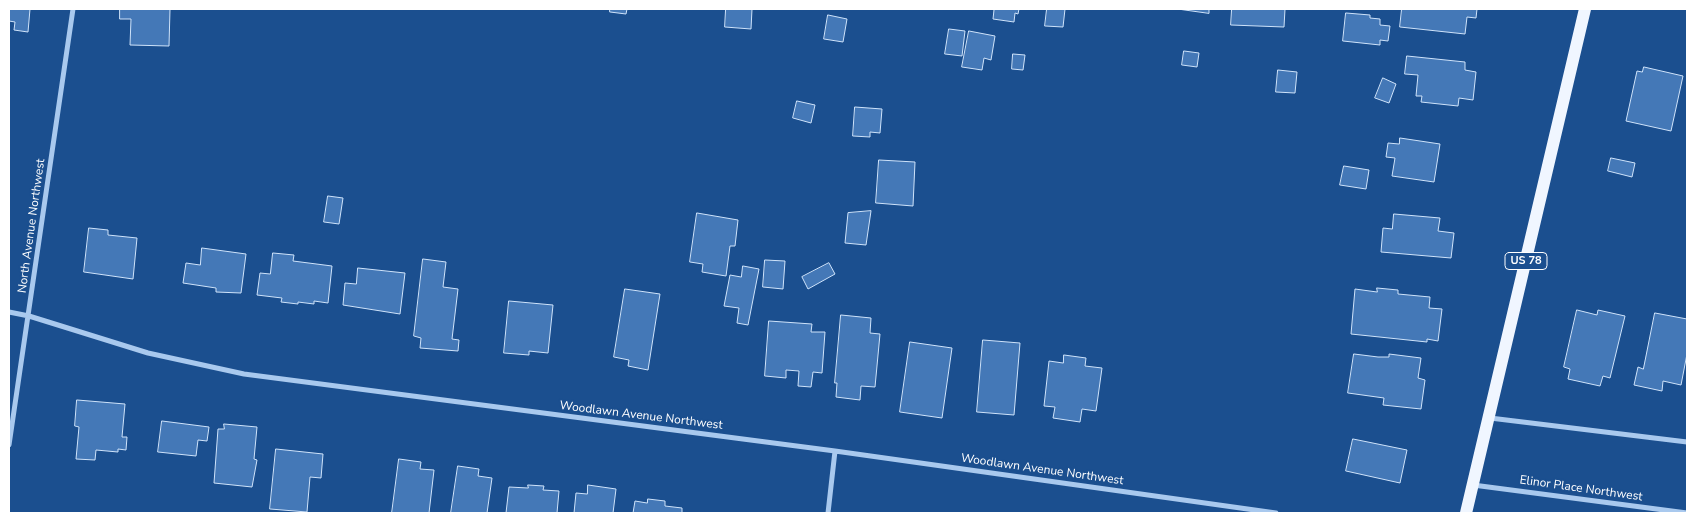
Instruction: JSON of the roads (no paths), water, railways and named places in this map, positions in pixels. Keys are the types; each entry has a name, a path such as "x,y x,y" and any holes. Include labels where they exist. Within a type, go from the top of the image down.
{"main road":[{"name":"US 78","path":"1466,513 1490,418 1585,9"}],"street":[{"name":"North Avenue Northwest","path":"9,446 73,9"},
{"name":"Woodlawn Avenue Northwest","path":"9,312 29,316 148,353 244,374 835,451 1276,513"},
{"path":"1490,418 1687,442"},
{"path":"828,513 835,451"},
{"name":"Elinor Place Northwest","path":"1472,484 1687,513"}]}
